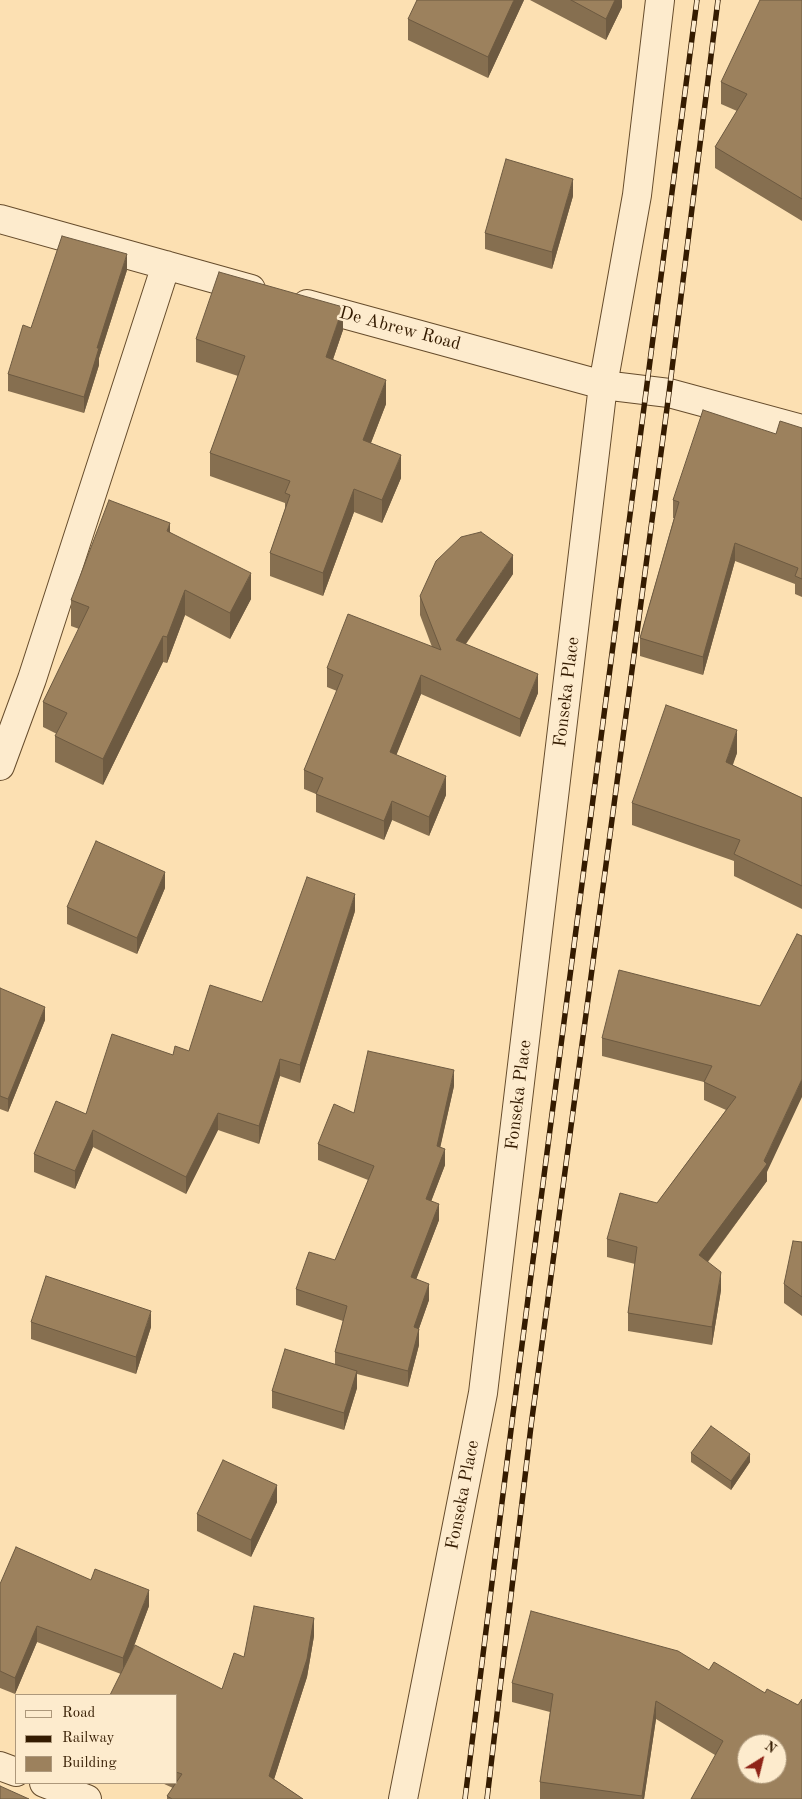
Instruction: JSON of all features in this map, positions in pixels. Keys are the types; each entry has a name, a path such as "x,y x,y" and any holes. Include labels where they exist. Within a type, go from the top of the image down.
{"street":[{"name":"Fonseka Place","path":"403,1799 483,1393 603,385 637,195 660,0"},
{"name":"De Abrew Road","path":"0,218 603,385 669,393 802,428"},
{"path":"0,766 32,679 166,265"},
{"path":"0,1766 15,1772"},
{"path":"47,1784 87,1799"}],"building":[{"path":"417,0 514,0 488,57 408,19"},
{"path":"571,0 615,0 606,19"},
{"path":"760,0 802,0 802,199 715,147 747,94 721,82"},
{"path":"506,159 573,179 552,252 485,233"},
{"path":"62,236 127,254 97,348 99,348 84,397 8,374 23,325 31,328"},
{"path":"219,272 343,307 326,357 386,380 363,440 401,455 382,500 354,489 323,573 270,553 290,495 285,493 290,481 210,453 245,356 196,339"},
{"path":"703,410 776,434 780,421 802,428 802,579 795,576 798,568 735,543 703,657 640,638 679,502 673,500"},
{"path":"109,500 170,523 167,531 251,573 230,613 185,590 167,637 163,636 103,759 55,736 67,713 43,702 89,607 71,600"},
{"path":"481,532 513,555 456,640 538,674 520,719 421,675 390,752 446,776 429,817 392,801 384,821 316,794 323,778 304,770 343,675 327,668 348,614 441,650 420,596 436,561 461,537"},
{"path":"666,705 737,730 726,762 802,798 802,886 734,854 740,840 632,803"},
{"path":"96,841 165,872 137,938 67,907"},
{"path":"307,877 355,894 300,1065 280,1059 259,1126 218,1113 186,1177 93,1130 75,1171 34,1154 56,1101 86,1114 112,1034 173,1055 175,1046 189,1051 210,985 262,1002"},
{"path":"797,934 802,936 802,1079 764,1161 767,1164 699,1255 721,1272 712,1327 628,1313 637,1247 607,1239 620,1193 657,1203 736,1097 704,1082 712,1066 602,1038 619,970 760,1006"},
{"path":"0,988 45,1007 8,1099 0,1096"},
{"path":"368,1051 454,1070 437,1146 445,1149 426,1199 439,1204 411,1277 429,1284 414,1327 419,1329 408,1371 335,1352 347,1306 296,1289 309,1252 335,1260 374,1166 318,1144 334,1104 354,1113"},
{"path":"793,1241 802,1242 802,1297 784,1284"},
{"path":"46,1276 151,1311 136,1357 31,1322"},
{"path":"285,1349 357,1371 344,1413 272,1391"},
{"path":"711,1426 750,1454 731,1481 691,1453"},
{"path":"223,1460 277,1485 251,1540 197,1514"},
{"path":"16,1547 91,1580 95,1569 149,1590 123,1658 37,1626 15,1678 0,1671 0,1584"},
{"path":"254,1606 314,1618 307,1659 269,1776 303,1799 172,1799 167,1796 175,1784 178,1784 178,1780 182,1774 178,1773 178,1694 110,1694 135,1645 222,1689 234,1653 244,1657"},
{"path":"531,1611 678,1651 709,1670 714,1662 765,1693 767,1689 798,1705 802,1699 802,1799 691,1799 723,1741 656,1701 642,1796 540,1782 553,1694 512,1683"},
{"path":"0,1786 29,1799 0,1799"}],"railway":[{"path":"465,1799 513,1414 697,0"},
{"path":"487,1799 531,1426 669,393 718,0"}]}
